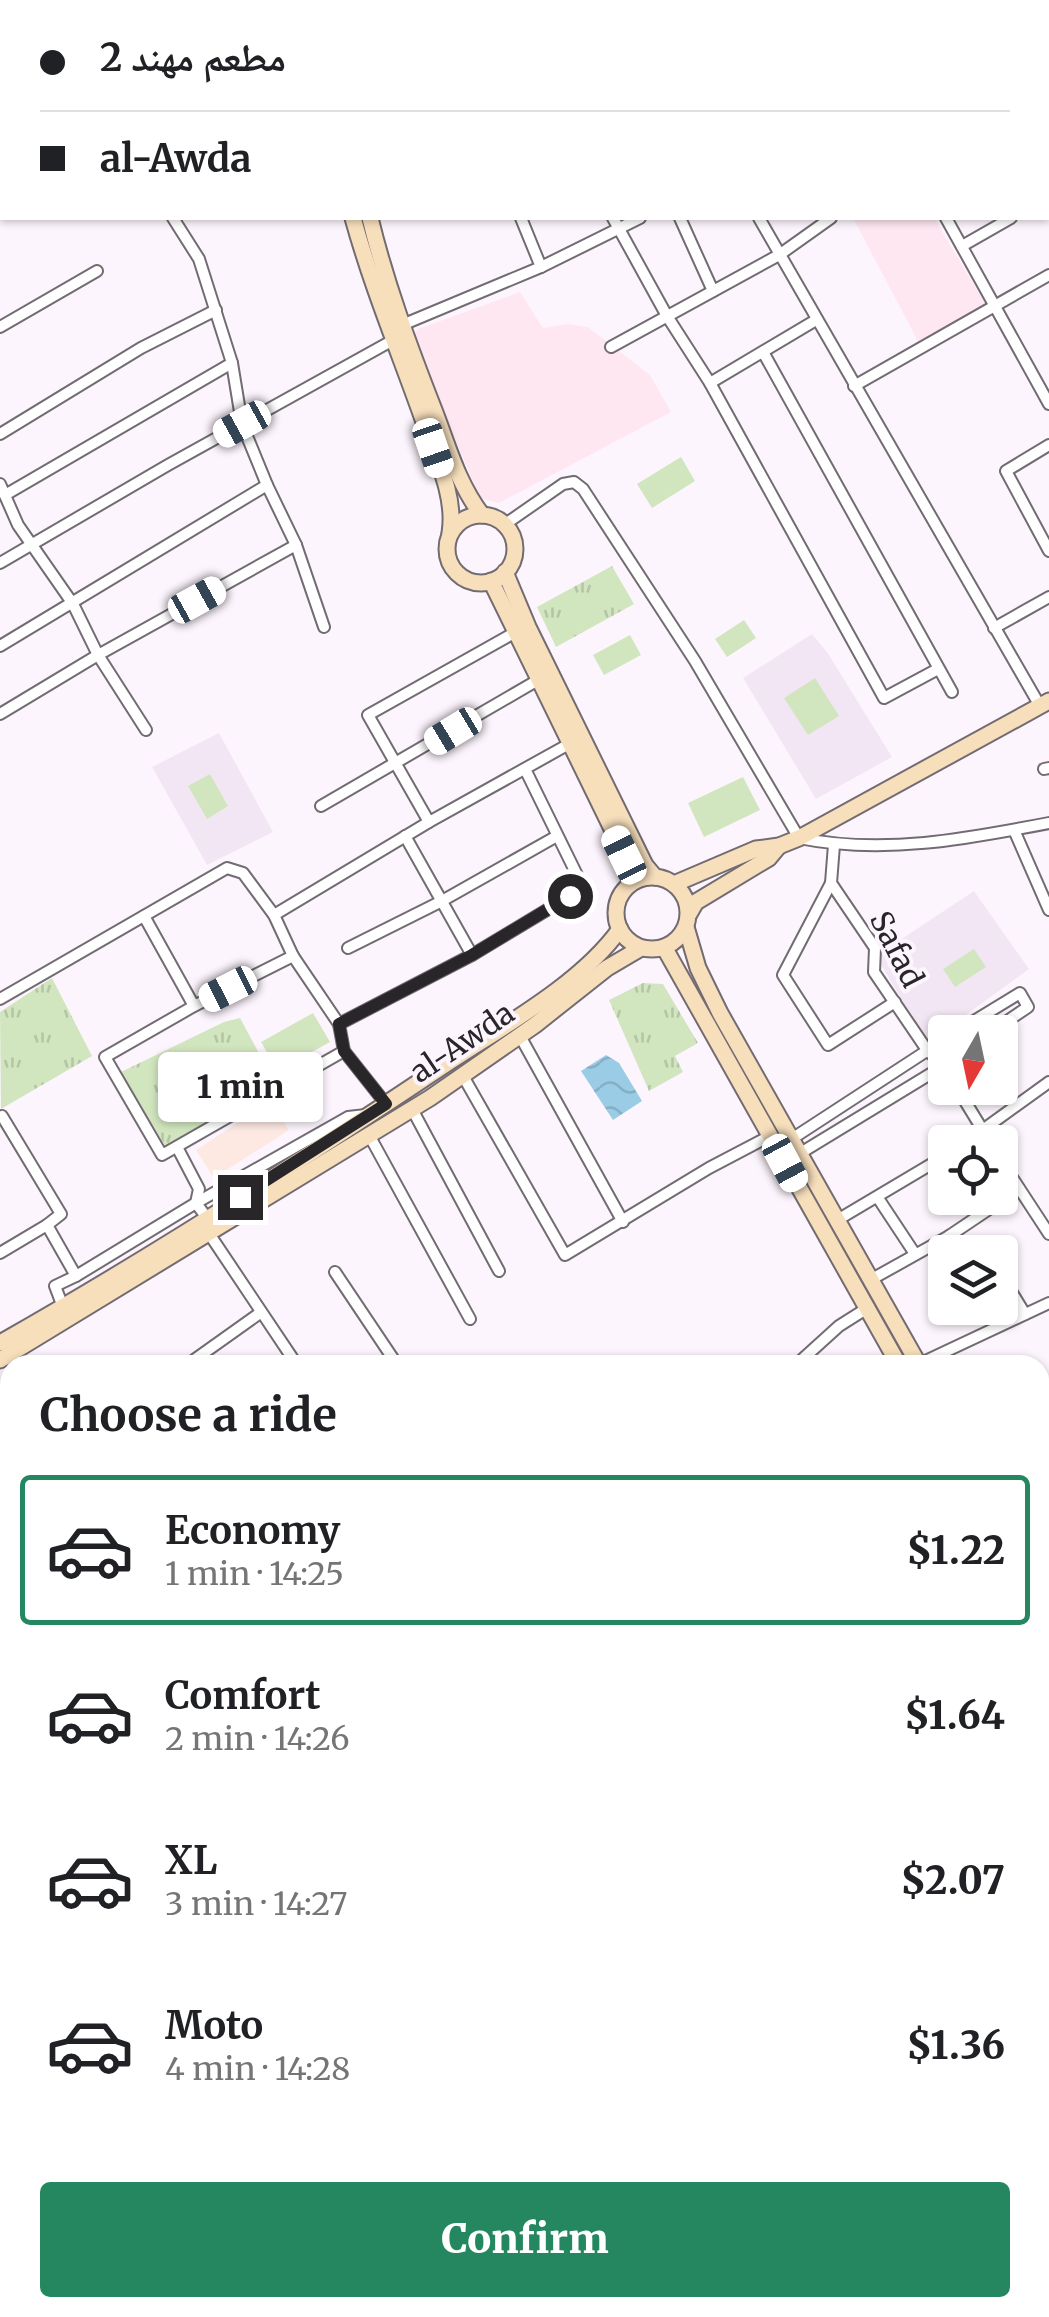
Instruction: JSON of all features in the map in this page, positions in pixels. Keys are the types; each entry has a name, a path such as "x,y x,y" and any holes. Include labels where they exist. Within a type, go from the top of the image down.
{"main road":[{"path":"354,220 367,268 398,332 466,495 482,515 504,525 512,536 512,561 498,577 470,581 456,572 447,551 452,520 444,480 398,332 370,220"},
{"path":"450,533 463,520 482,515"},
{"path":"498,577 514,633 637,880"},
{"path":"498,577 528,627 636,848 655,877"},
{"path":"674,884 756,848 780,846 799,838 1044,703"},
{"path":"780,846 770,858 696,902 687,920 680,937 664,947 641,948 620,930 618,901 627,886 637,880 655,877 674,884 684,896 687,920 698,968 785,1148 894,1355"},
{"name":"al-Awda","path":"8,1355 208,1226 549,994 606,950 620,930"},
{"path":"664,947 785,1148 839,1220 914,1355"},
{"name":"al-Awda","path":"7,1355 63,1307 369,1135 464,1076 607,968 641,948"}],"street":[{"path":"175,220 199,259 232,363 242,424 296,545 324,627"},
{"path":"522,220 541,267"},
{"path":"614,220 667,316 710,383 884,698 938,669"},
{"path":"0,564 300,394 398,332 637,220"},
{"path":"681,220 713,290"},
{"path":"760,220 994,628 1044,703"},
{"path":"612,347 779,255 827,220"},
{"path":"947,220 1047,397"},
{"path":"962,246 1008,220"},
{"path":"0,327 97,271"},
{"path":"854,386 1049,275"},
{"path":"0,434 141,348 216,310"},
{"path":"710,383 816,320"},
{"path":"763,352 952,692"},
{"path":"146,730 98,654 73,604 18,525 2,489 232,363"},
{"path":"1049,446 1006,471 1049,552"},
{"path":"504,525 563,484 574,482 583,489 695,661 799,838 834,845 914,844 1049,823"},
{"path":"0,646 267,485"},
{"path":"0,714 98,654 296,545"},
{"path":"994,628 1049,597"},
{"path":"429,822 368,715 514,633"},
{"path":"321,806 538,680"},
{"path":"274,915 569,744"},
{"path":"339,1024 472,955 570,896 578,877 525,769"},
{"path":"1014,830 1048,904"},
{"path":"405,836 472,955"},
{"path":"348,948 557,836"},
{"path":"834,845 831,883 784,975 828,1044 895,1002"},
{"path":"0,998 227,868 243,873 274,915 293,956 339,1024 344,1051 386,1104"},
{"name":"Safad","path":"831,883 875,948 874,972 927,1050"},
{"path":"144,916 194,1006"},
{"path":"293,956 105,1057 162,1154 344,1051"},
{"path":"984,1015 1020,993 1028,1006 1015,1015"},
{"path":"520,1036 623,1222"},
{"path":"785,1148 927,1050"},
{"path":"464,1076 566,1254 710,1168 785,1148 928,1075"},
{"path":"992,1125 1049,1082"},
{"path":"412,1109 498,1271"},
{"path":"63,1307 55,1286 348,1117 372,1115"},
{"path":"0,1117 61,1214 0,1253"},
{"path":"369,1135 470,1319"},
{"path":"177,1147 200,1189 196,1203 208,1226 290,1355"},
{"path":"839,1220 928,1167"},
{"path":"950,1235 1019,1189 1049,1234"},
{"path":"878,1198 915,1254"},
{"path":"47,1225 76,1276"},
{"path":"872,1279 928,1247"},
{"path":"335,1272 391,1355"},
{"path":"1018,1301 1025,1314"},
{"path":"940,1355 1049,1303"},
{"path":"807,1355 839,1326 869,1307"},
{"path":"201,1355 260,1313"}],"shaded area":[{"path":"854,220 935,220 988,308 920,345"},
{"path":"520,292 543,328 567,324 588,327 650,375 671,412 499,503 480,498 413,337 418,329"},
{"path":"812,634 892,757 816,799 743,678"},
{"path":"219,733 273,832 207,865 152,767"},
{"path":"974,891 1029,969 966,1015 928,1015 927,1043 876,956"},
{"path":"270,1102 289,1130 214,1178 196,1150"}],"green space":[{"path":"681,457 695,481 652,508 637,484"},
{"path":"612,566 634,604 556,647 537,607"},
{"path":"744,620 756,638 727,657 715,639"},
{"path":"630,635 641,655 604,675 593,655"},
{"path":"815,678 839,716 808,735 784,698"},
{"path":"210,774 228,806 207,819 188,786"},
{"path":"743,777 760,810 704,837 688,803"},
{"path":"974,949 986,967 955,987 943,969"},
{"path":"52,978 92,1056 1,1109 0,1012"},
{"path":"643,983 663,984 698,1043 675,1056 683,1072 649,1091 609,1000"},
{"path":"313,1013 330,1042 278,1071 261,1042"},
{"path":"240,1018 275,1083 166,1147 121,1072"}],"water":[{"path":"606,1055 619,1063 642,1101 613,1120 581,1071"}],"route":[{"path":"240,1197 386,1104 344,1051 339,1024 472,955 570,896"}]}
